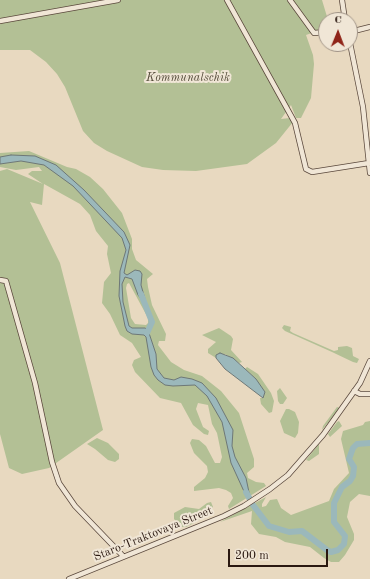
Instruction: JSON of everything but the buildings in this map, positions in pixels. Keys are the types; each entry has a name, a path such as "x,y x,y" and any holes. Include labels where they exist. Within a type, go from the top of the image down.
{"street":[{"path":"0,21 118,0"},
{"path":"227,0 296,123 306,169 312,172 368,163"},
{"path":"290,0 314,33 318,33"},
{"path":"342,0 344,12"},
{"path":"358,30 370,27"},
{"path":"352,52 363,107 370,173"},
{"path":"0,280 6,281 35,383 52,462 59,483 66,496 123,556"},
{"name":"Staro-Traktovaya Street","path":"69,579 244,506 258,497 288,475 335,420 364,377 370,361"},
{"path":"354,391 360,394 370,394"}],"green space":[{"name":"Kommunalschik","path":"0,0 322,0 326,12 318,12 318,31 306,35 313,55 314,64 311,98 301,118 296,118 291,105 281,119 290,118 293,122 276,143 247,164 196,171 163,170 142,167 107,151 94,143 83,131 65,87 57,74 46,62 30,50 0,50"},
{"path":"29,151 67,167 76,169 90,177 103,189 122,213 132,239 132,249 136,260 153,274 147,279 148,287 152,305 166,334 165,341 159,341 158,345 171,362 184,370 202,376 221,391 239,413 254,459 254,467 247,473 248,478 256,482 264,483 266,486 229,509 228,506 233,498 231,493 226,490 219,488 194,491 194,487 205,478 208,472 207,466 194,453 190,443 192,439 199,440 206,446 215,463 220,463 222,457 217,433 212,424 208,405 198,403 196,409 203,427 209,431 208,435 204,434 193,425 181,403 160,398 135,372 132,365 134,360 141,357 132,343 120,335 110,314 102,303 104,282 111,273 107,254 108,246 96,231 90,215 80,204 44,184 42,205 30,202 60,263 103,430 49,468 22,474 9,468 0,434 0,171 7,169 43,184 28,174 32,171 42,171 39,167 16,170 0,167 0,153","holes":["129,283 148,318 148,323 146,325 135,324 131,318 126,288 127,284"]},
{"path":"284,325 291,327 290,331 293,333 334,351 338,350 338,347 347,346 352,348 353,356 359,359 357,363 353,362 285,331 282,328"},
{"path":"219,328 231,336 233,339 231,350 242,362 239,363 225,354 216,355 216,358 208,353 208,349 216,342 202,335"},
{"path":"247,367 258,374 271,393 274,401 272,412 269,413 261,404 260,398 263,398 256,379 245,369"},
{"path":"280,388 287,398 283,404 280,404 278,401 277,391"},
{"path":"337,407 340,408 322,430 323,426"},
{"path":"286,409 295,412 299,422 298,433 295,438 284,433 280,421"},
{"path":"339,421 342,426 330,437 328,434"},
{"path":"370,421 370,496 359,494 350,502 347,517 354,534 354,540 339,562 331,562 310,547 285,542 276,537 259,534 251,524 252,511 220,522 266,497 262,507 266,506 270,500 277,499 281,508 291,515 329,501 334,489 349,473 341,439 343,431 363,425 365,422"},
{"path":"97,438 108,443 119,454 119,459 115,462 108,460 87,444"},
{"path":"319,444 319,454 309,461 306,460"},
{"path":"211,502 213,507 210,510 198,521 186,527 181,527 174,519 174,513 185,507 199,509"}],"water":[{"path":"11,155 35,156 56,165 84,190 124,232 130,245 124,273 127,275 135,270 140,271 142,274 141,285 145,299 142,300 138,295 132,279 125,277 122,284 123,302 129,326 132,328 145,328 148,330 156,354 157,369 164,378 174,380 181,377 192,379 202,383 216,398 233,430 232,446 235,457 246,478 250,497 247,498 231,463 222,422 207,396 195,385 165,385 158,380 151,367 146,337 144,335 132,334 127,331 119,296 120,271 126,250 122,238 73,186 44,165 21,161 0,164 0,157"},
{"path":"220,353 233,358 256,379 265,392 263,398 225,369 216,358 216,355"}],"waterway":[{"path":"141,294 152,322 147,333"},
{"path":"246,492 253,505 269,526 289,532 302,531 327,550 331,552 338,550 344,544 345,536 334,522 334,503 342,487 350,481 353,476 354,467 349,459 353,448 357,444 370,443"}]}
